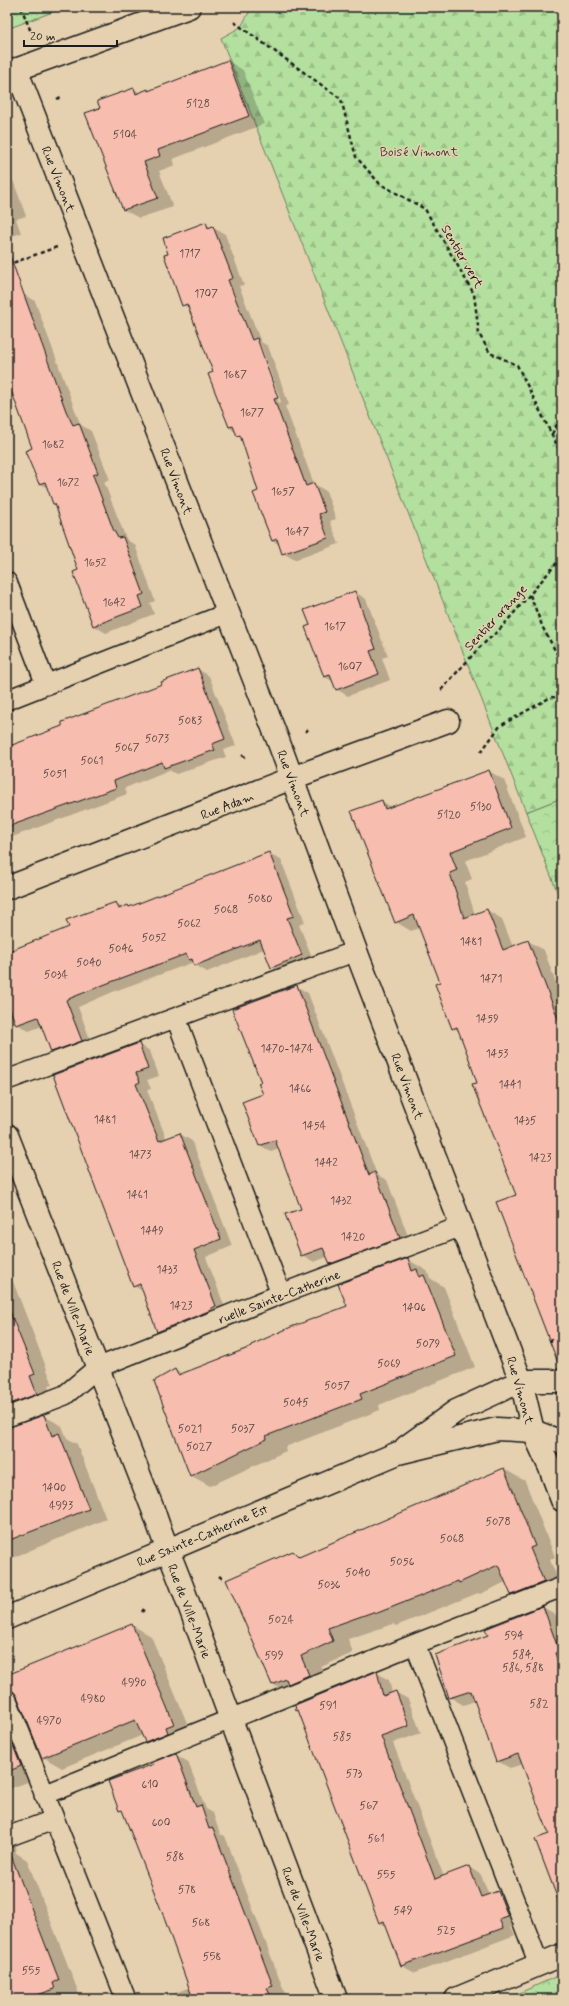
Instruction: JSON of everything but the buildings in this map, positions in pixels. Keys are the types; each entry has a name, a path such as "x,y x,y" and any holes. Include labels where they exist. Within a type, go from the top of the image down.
{"street":[{"path":"12,71 189,7"},
{"name":"Rue Vimont","path":"12,71 82,238 292,778 356,951 521,1381 533,1431 550,1468 562,1500"},
{"name":"Rue Adam","path":"7,888 292,778 448,721"},
{"name":"Rue de Ville-Marie","path":"7,1135 154,1512 230,1720 336,1999"},
{"name":"Rue Sainte-Catherine Est","path":"398,1452 456,1411 521,1381 562,1380"},
{"name":"Rue Sainte-Catherine Est","path":"7,1618 398,1452 497,1430 533,1431 562,1442"},
{"path":"456,1999 562,1954"}],"lane":[{"path":"7,582 46,684"},
{"path":"7,700 228,613"},
{"path":"7,1080 356,951"},
{"path":"176,1018 281,1294"},
{"name":"ruelle Sainte-Catherine","path":"7,1417 65,1395 97,1368 281,1294 462,1226"},
{"path":"44,1796 414,1644 562,1587"},
{"path":"414,1644 539,1964"},
{"path":"7,1700 53,1820 126,1999"},
{"path":"7,1837 53,1820"}],"path":[{"path":"21,7 31,32"},
{"name":"Sentier vert","path":"234,22 341,99 356,158 380,184 424,209 474,294 479,334 490,354 517,365 562,455"},
{"path":"56,99 63,96"},
{"path":"7,265 82,238"},
{"path":"552,434 562,416"},
{"name":"Sentier orange","path":"441,690 479,648 501,628 562,557"},
{"path":"530,595 543,628 562,663"},
{"path":"481,752 500,726 551,697 562,698"},
{"path":"305,732 309,729"},
{"path":"242,755 247,758"},
{"path":"551,1337 551,1342"},
{"path":"219,1576 223,1579"}],"green space":[{"path":"7,7 66,7 7,29"},
{"name":"Boisé Vimont","path":"252,7 562,7 562,798 526,812 221,38 241,27"},
{"path":"562,798 562,904 526,812"},
{"path":"562,1974 562,1999 506,1999"}]}
